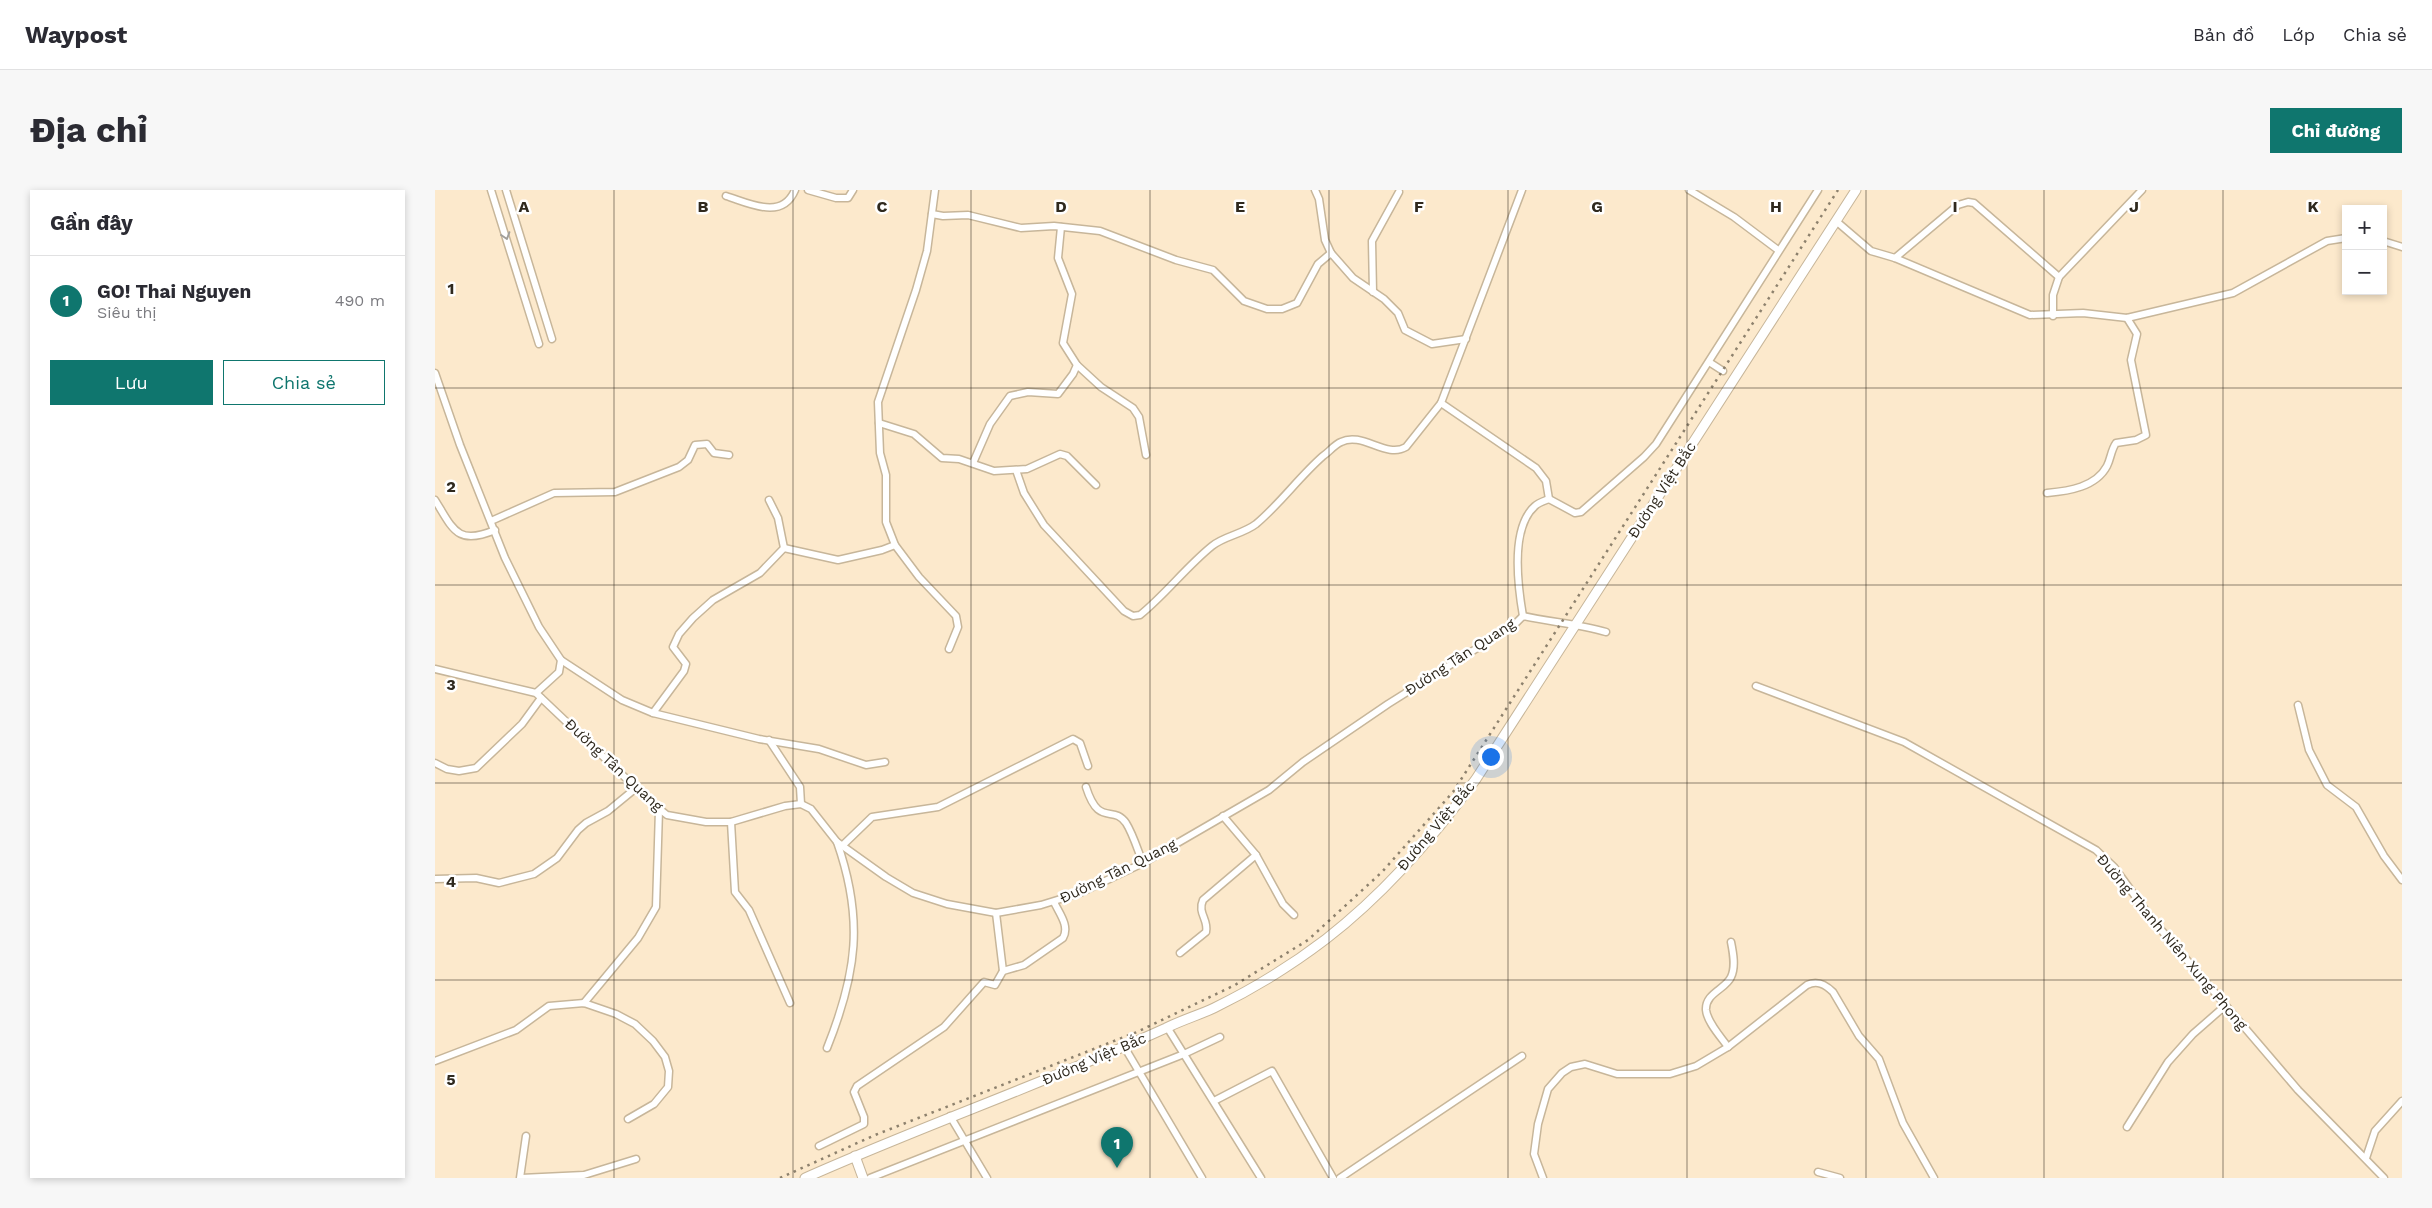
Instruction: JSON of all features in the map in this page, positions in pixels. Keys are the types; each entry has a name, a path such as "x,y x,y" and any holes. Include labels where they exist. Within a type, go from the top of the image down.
{"main road":[{"name":"Đường Việt Bắc","path":"805,1178 950,1116 1125,1048 1241,994 1298,959 1327,938 1387,884 1419,852 1471,786 1856,190"},
{"path":"855,1156 863,1178"}],"street":[{"path":"491,190 539,344"},
{"path":"506,190 552,340"},
{"path":"726,196 771,209 779,207 793,195 795,190"},
{"path":"808,190 836,198 847,198 853,190"},
{"path":"935,190 927,250 895,357 879,396 879,423 880,453 886,475 886,522 895,545 919,577 956,616 958,627 949,649"},
{"path":"1315,190 1319,199 1325,240 1331,252 1353,278 1398,313 1405,330 1438,344 1466,339"},
{"path":"1016,470 1024,493 1044,525 1124,611 1133,616 1140,615 1214,544 1237,535 1255,524 1304,473 1338,443 1347,439 1355,439 1394,450 1402,450 1406,447 1441,403 1523,190"},
{"path":"1689,190 1734,217 1778,250"},
{"path":"1549,499 1575,513 1581,512 1645,457 1709,362 1778,250 1818,190"},
{"path":"2053,316 2053,295 2059,277 2142,190"},
{"path":"1373,292 1372,241 1399,192"},
{"path":"1895,258 1958,205 1968,202 1974,203 2059,277"},
{"path":"932,214 943,216 967,214 1021,228 1061,227 1100,231 1176,260 1213,270 1244,301 1252,306 1267,309 1282,309 1297,303 1318,264 1331,252"},
{"path":"1836,221 1874,253 1895,258 2030,315 2053,316 2083,313 2127,318 2233,294 2327,241 2342,239"},
{"path":"1061,227 1058,258 1072,294 1063,343 1077,364 1101,387 1136,412 1139,417 1145,454"},
{"path":"2387,242 2402,246"},
{"path":"520,282 534,278"},
{"path":"2047,493 2065,492 2088,484 2106,468 2116,443 2137,440 2146,435 2131,360 2137,334 2127,318"},
{"path":"1709,362 1723,371"},
{"path":"973,463 990,424 1010,396 1029,392 1058,394 1076,371 1077,364"},
{"path":"435,373 469,470 505,558 539,627 561,660 622,700 653,713 769,740 819,749 866,765 885,762"},
{"path":"1441,403 1536,468 1546,481 1549,499"},
{"path":"879,423 914,434 942,458 973,463 994,471 1031,468 1060,454 1067,456 1096,485"},
{"path":"491,521 554,493 615,492 679,467 689,460 695,445 707,444 714,453 729,455"},
{"path":"1549,499 1535,506 1521,533 1517,553 1519,591 1523,616 1606,632"},
{"path":"435,500 452,528 460,535 471,536 495,530"},
{"path":"769,500 777,518 785,548"},
{"path":"785,548 838,560 882,550 895,545"},
{"path":"653,713 684,671 686,664 673,646 679,634 713,600 760,573 785,548"},
{"name":"Đường Tân Quang","path":"539,696 659,810 667,815 686,820 731,822 785,806 801,804 811,809 840,843 886,877 913,893 947,904 996,913 1054,902 1080,893 1143,863 1274,787 1303,762 1380,709 1514,625 1523,616"},
{"path":"435,763 447,769 476,768 522,724 539,696 559,672 561,660"},
{"path":"435,669 539,696"},
{"name":"Đường Thanh Niên Xung Phong","path":"1756,686 1904,742 2096,850 2114,867 2151,918 2298,1090 2384,1178"},
{"path":"2298,706 2304,722 2309,750 2327,784 2357,807 2384,856 2402,880"},
{"path":"827,1048 849,984 853,953 852,901 848,874 840,843 872,817 938,807 1073,739 1080,743 1089,766"},
{"path":"769,740 800,787 801,804"},
{"path":"1086,786 1097,810 1104,814 1115,816 1125,822 1143,863"},
{"path":"435,879 476,878 499,883 534,874 557,858 586,822 608,811 636,788"},
{"path":"584,1003 638,938 656,907 659,810"},
{"path":"1223,816 1255,855 1283,904 1294,915"},
{"path":"731,822 735,892 749,910 790,1003"},
{"path":"1180,953 1206,932 1207,925 1201,911 1203,900 1255,855"},
{"path":"1003,971 1024,964 1063,938 1066,926 1054,902"},
{"path":"819,1146 864,1124 864,1117 854,1092 857,1086 944,1027 984,982 995,985 1003,971 996,913"},
{"path":"1727,1047 1707,1014 1706,1007 1709,998 1731,977 1733,958 1731,942"},
{"path":"1543,1178 1534,1154 1538,1124 1547,1089 1562,1073 1571,1067 1585,1064 1617,1074 1670,1074 1696,1066 1727,1047 1807,986 1815,983 1828,987 1859,1036 1879,1059 1903,1123 1934,1178"},
{"path":"435,1061 516,1030 549,1006 584,1003 616,1014 635,1024 653,1041 665,1058 669,1071 668,1086 654,1104 628,1119"},
{"path":"2127,1127 2168,1062 2193,1034 2225,1006"},
{"path":"1167,1028 1261,1178"},
{"path":"870,1178 1184,1054 1220,1037"},
{"path":"1125,1048 1202,1178"},
{"path":"1340,1178 1522,1056"},
{"path":"1214,1101 1272,1071 1333,1178"},
{"path":"2365,1158 2375,1131 2402,1102"},
{"path":"950,1116 987,1178"},
{"path":"526,1136 521,1178 584,1175 636,1159"},
{"path":"1819,1172 1840,1178"}],"railway":[{"path":"780,1178 875,1135 1137,1032 1235,985 1308,940 1382,872 1453,792 1838,190"}],"place":[{"name":"GO! Thai Nguyen","path":"1117,1168"}]}
